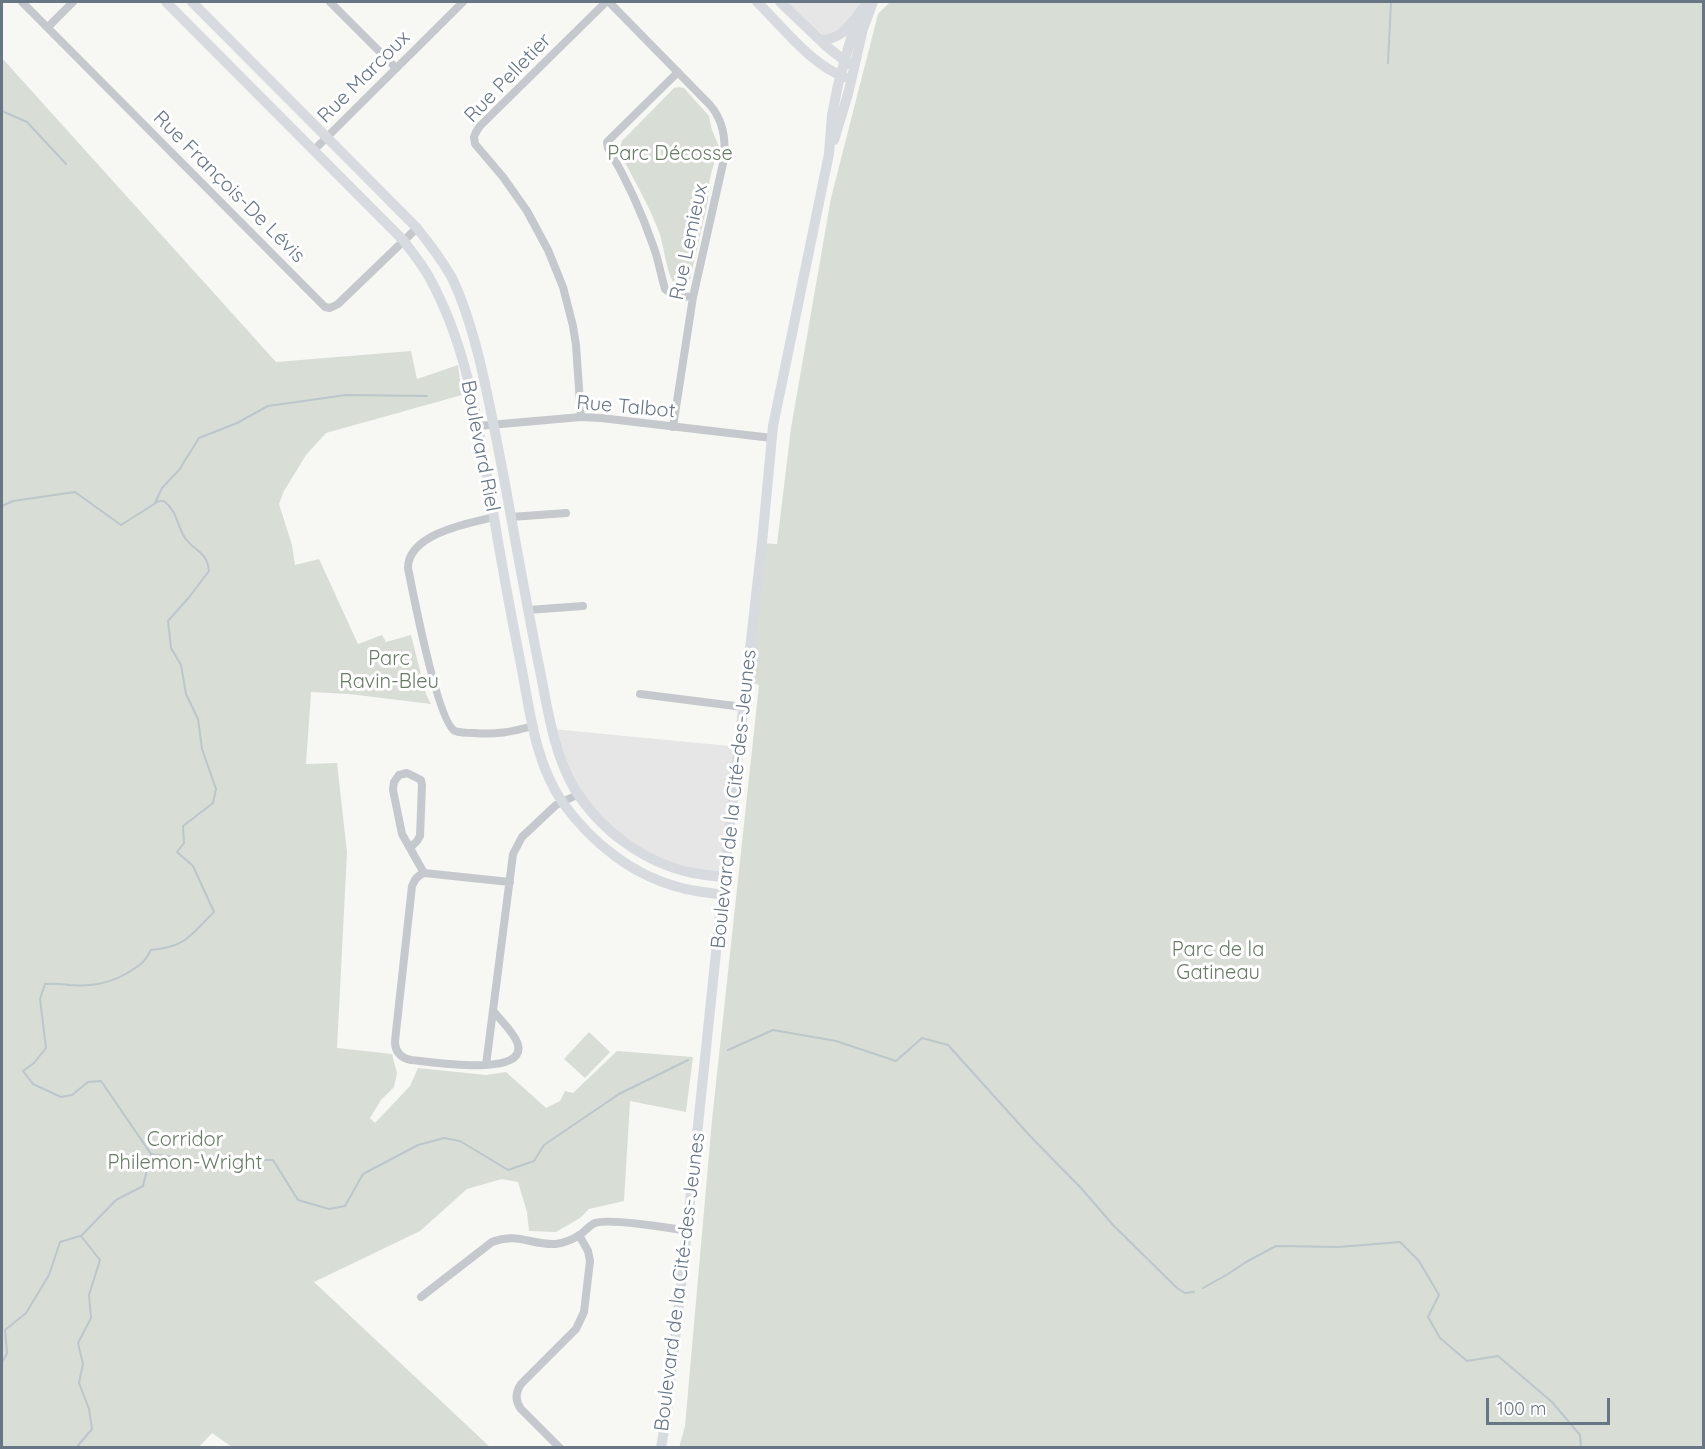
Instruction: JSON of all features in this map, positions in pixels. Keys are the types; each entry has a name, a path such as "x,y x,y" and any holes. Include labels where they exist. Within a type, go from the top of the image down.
{"street":[{"name":"Rue François-De Lévis","path":"22,2 325,307 330,308 338,304 417,228"},
{"path":"48,27 73,2"},
{"name":"Boulevard Riel","path":"166,2 403,240 429,276 445,310 464,366 478,426 533,726 544,766 562,802 598,843 649,877 693,891 722,895"},
{"name":"Boulevard Riel","path":"192,2 417,228 441,260 451,278 474,338 494,424 555,741 568,776 590,810 609,829 644,855 684,870 725,877"},
{"path":"330,2 396,68"},
{"name":"Rue Marcoux","path":"314,150 463,2"},
{"name":"Rue Lemieux","path":"608,2 714,109 721,122 725,144 724,159 693,297 673,427"},
{"name":"Rue Pelletier","path":"581,417 573,326 556,268 527,211 503,177 479,150 474,137 480,126 608,2"},
{"path":"757,2 813,58 832,72 846,78"},
{"path":"780,2 844,61 855,67"},
{"name":"Boulevard de la Cité-des-Jeunes","path":"661,1448 687,1231 772,438 829,154 841,122 846,78 844,61 857,16 868,2"},
{"name":"Boulevard de la Cité-des-Jeunes","path":"846,78 855,67 863,29 873,2"},
{"path":"820,40 840,36 857,16"},
{"path":"678,72 607,142 639,208 656,251 665,289 676,296 693,297"},
{"name":"Rue Talbot","path":"478,426 581,417 772,438"},
{"path":"511,517 566,513"},
{"path":"494,517 442,531 416,549 409,559 408,568 423,641 450,727 459,732 502,734 533,726"},
{"path":"528,610 583,606"},
{"path":"640,694 743,707"},
{"path":"411,847 420,836 422,785 421,780 415,775 407,773 399,775 394,782 393,790 402,834 424,873"},
{"path":"486,1065 513,854 522,837 556,806 579,794"},
{"path":"493,1011 519,1046 519,1051 512,1060 486,1065 405,1058 400,1055 395,1046 412,886 418,876 424,873 510,882"},
{"path":"421,1297 492,1242 500,1239 515,1238 558,1244 603,1221 687,1231"},
{"path":"560,1448 517,1405 516,1393 521,1384 576,1329 582,1318 590,1260 579,1235"}],"shaded area":[{"path":"780,2 868,2 828,40"},
{"path":"552,729 740,747 725,877 643,855 579,794"}],"green space":[{"name":"Parc de la Gatineau","path":"890,2 1703,2 1703,1447 679,1448 685,1426 712,1120 759,685 747,681 762,543 777,544 791,428 831,198 878,14"},
{"name":"Corridor Philemon-Wright","path":"2,58 276,362 411,351 417,379 458,365 462,395 326,433 306,455 284,491 279,504 292,545 295,565 319,559 358,644 382,635 386,642 411,635 426,694 431,704 311,692 306,764 337,763 347,852 337,1048 392,1054 397,1073 394,1087 381,1100 370,1118 375,1123 410,1086 418,1068 486,1075 506,1072 546,1108 560,1101 565,1091 573,1093 617,1051 693,1057 686,1112 630,1101 624,1201 589,1209 580,1218 556,1232 529,1231 527,1212 518,1182 502,1179 467,1189 420,1231 314,1282 490,1447 232,1447 212,1433 199,1447 2,1447"},
{"name":"Parc Décosse","path":"674,88 684,88 709,116 720,149 711,174 708,201 689,284 682,289 672,280 656,224 619,151 622,141"},
{"path":"589,1032 610,1052 585,1078 564,1059"}],"waterway":[{"path":"1388,63 1391,2"},
{"path":"2,111 27,122 66,164"},
{"path":"155,503 162,488 179,470 199,438 237,423 268,406 346,395 427,396"},
{"path":"2,506 13,501 75,492 121,525 159,501 164,501 169,505 185,538 206,559 209,571 168,621 171,648 181,665 186,694 198,719 202,749 216,789 213,803 183,826 184,843 177,852 193,866 214,912 181,943 151,950 141,964 117,978 86,985 45,984 40,999 46,1048 34,1063 23,1071 33,1084 61,1097 72,1095 88,1082 101,1081 151,1154 143,1186 116,1200 81,1236 100,1260 89,1295 91,1318 78,1343 83,1364 79,1383 89,1409 92,1429 76,1448"},
{"path":"728,1050 773,1030 836,1041 896,1061 922,1038 948,1045 1113,1225 1177,1288 1185,1293 1194,1292"},
{"path":"151,1154 195,1160 273,1160 298,1200 329,1209 345,1206 363,1174 418,1145 444,1138 460,1141 508,1170 534,1161 544,1145 619,1094 688,1060"},
{"path":"2,1363 7,1353 5,1330 26,1313 49,1275 60,1242 80,1236"},
{"path":"1203,1288 1276,1246 1339,1247 1400,1242 1419,1261 1439,1295 1428,1317 1440,1338 1467,1361 1498,1356 1552,1402 1580,1435 1581,1448"}],"park label":[{"name":"Parc Ravin-Bleu","path":"389,670"}]}
